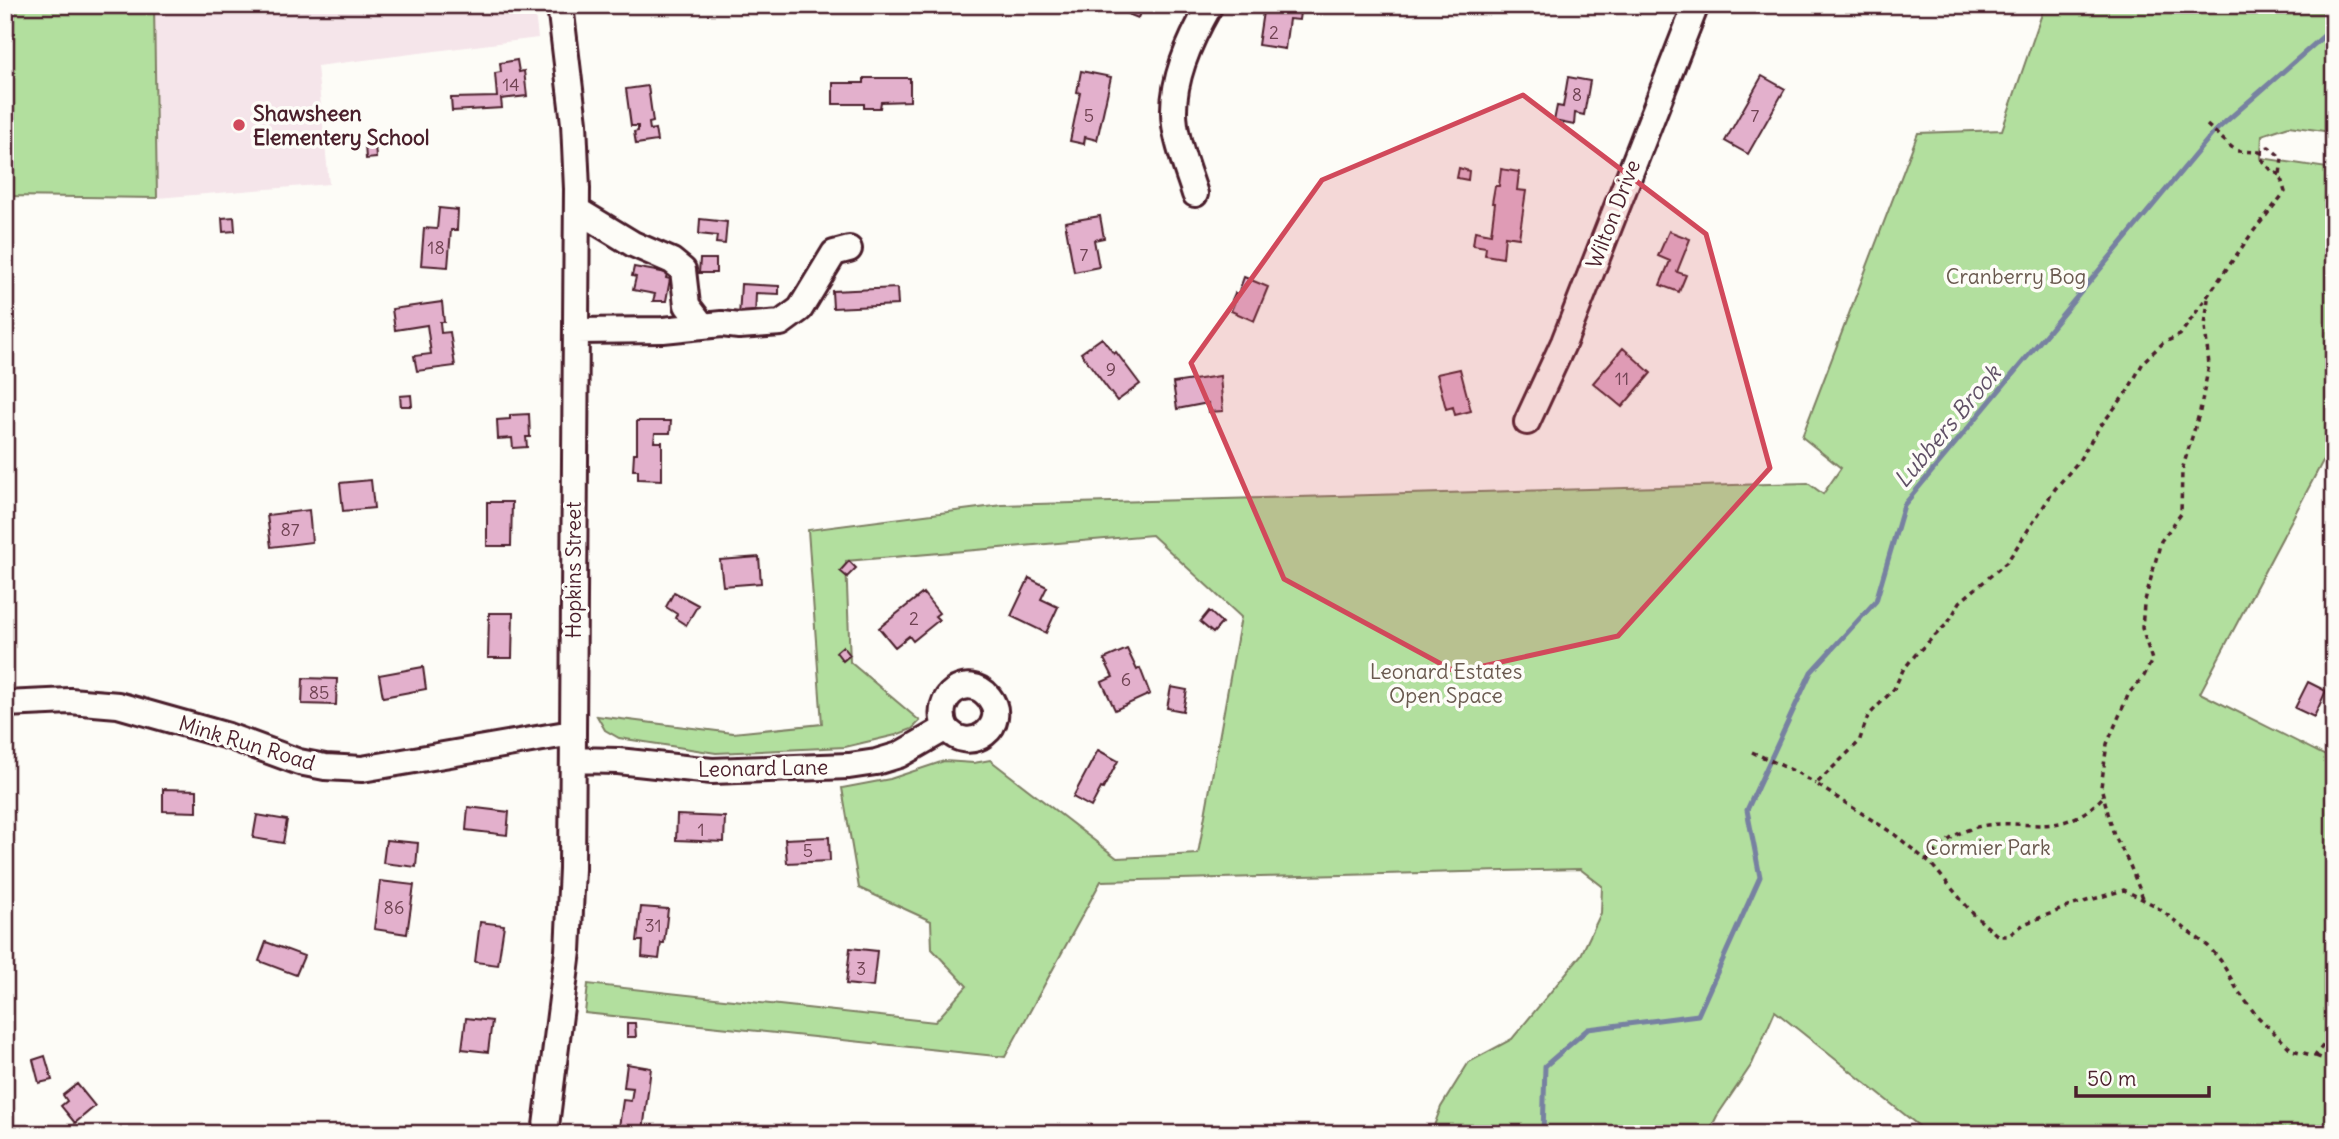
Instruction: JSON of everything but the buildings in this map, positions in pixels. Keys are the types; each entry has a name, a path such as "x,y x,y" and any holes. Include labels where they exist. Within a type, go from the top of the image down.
{"street":[{"name":"Hopkins Street","path":"545,1134 568,951 572,869 577,210 574,123 560,5"},
{"path":"1195,194 1177,134 1174,103 1197,27 1210,5"},
{"name":"Wilton Drive","path":"1527,422 1564,342 1696,5"},
{"path":"577,210 633,244 672,261 683,270 687,305 703,326"},
{"path":"577,331 663,330 781,323 800,309 834,253 849,249"},
{"name":"Mink Run Road","path":"5,704 70,701 118,705 228,736 299,762 343,769 362,769 572,733"},
{"name":"Leonard Lane","path":"573,761 618,761 712,771 858,765 898,755 946,728"}],"path":[{"path":"1816,784 1859,742 1868,716 1894,689 1903,670 1948,622 1960,602 2007,562 2055,489 2078,462 2099,428 2127,392 2144,361 2163,343 2180,335 2252,233 2285,192 2280,175 2282,158 2278,153 2269,147 2260,152 2236,151 2207,125"},
{"path":"2260,152 2269,169 2280,175"},
{"path":"2143,900 2115,835 2101,787 2107,744 2129,693 2144,676 2152,660 2142,628 2144,604 2161,541 2181,514 2182,470 2200,411 2209,365 2205,326 2208,297"},
{"path":"1752,752 1798,773 1894,834 1926,861 1975,916 1998,936 2008,936 2024,924 2070,906 2124,890 2154,905 2208,946 2221,961 2250,1007 2292,1049 2334,1063"},
{"path":"1926,861 1964,831 1980,827 2041,826 2071,822 2090,811 2103,797"},
{"path":"2315,1056 2334,1031"}],"highlighted area":[{"path":"1523,95 1706,234 1770,468 1618,636 1456,672 1284,579 1191,363 1322,180"}],"shaded area":[{"name":"Shawsheen Elementery School","path":"154,5 534,5 538,38 317,66 329,184 157,198"}],"green space":[{"path":"5,5 154,5 157,198 5,196"},
{"path":"2045,5 2334,5 2334,131 2289,126 2262,135 2261,158 2334,169 2334,440 2200,693 2334,760 2334,1134 1929,1134 1775,1011 1752,1064 1708,1134 1431,1134 1441,1107 1469,1062 1512,1039 1581,955 1601,913 1602,886 1580,869 1101,881 1005,1057 585,1013 588,984 935,1022 967,986 932,949 931,921 859,888 842,788 890,779 944,761 974,763 990,760 1117,858 1198,854 1241,617 1152,535 846,561 850,662 920,721 912,729 896,735 845,747 716,753 619,738 605,730 597,716 733,733 822,724 808,530 1002,505 1808,483 1823,494 1841,468 1802,437 1918,133 2002,130"}],"waterway":[{"name":"Lubbers Brook","path":"1543,1134 1545,1066 1588,1029 1698,1015 1760,877 1747,810 1811,672 1876,601 1904,505 2214,132 2334,27"}],"place":[{"name":"Shawsheen Elementery School","path":"239,125"}],"park label":[{"name":"Cranberry Bog","path":"2016,276"},
{"name":"Leonard Estates Open Space","path":"1446,683"},
{"name":"Cormier Park","path":"1988,847"}]}
